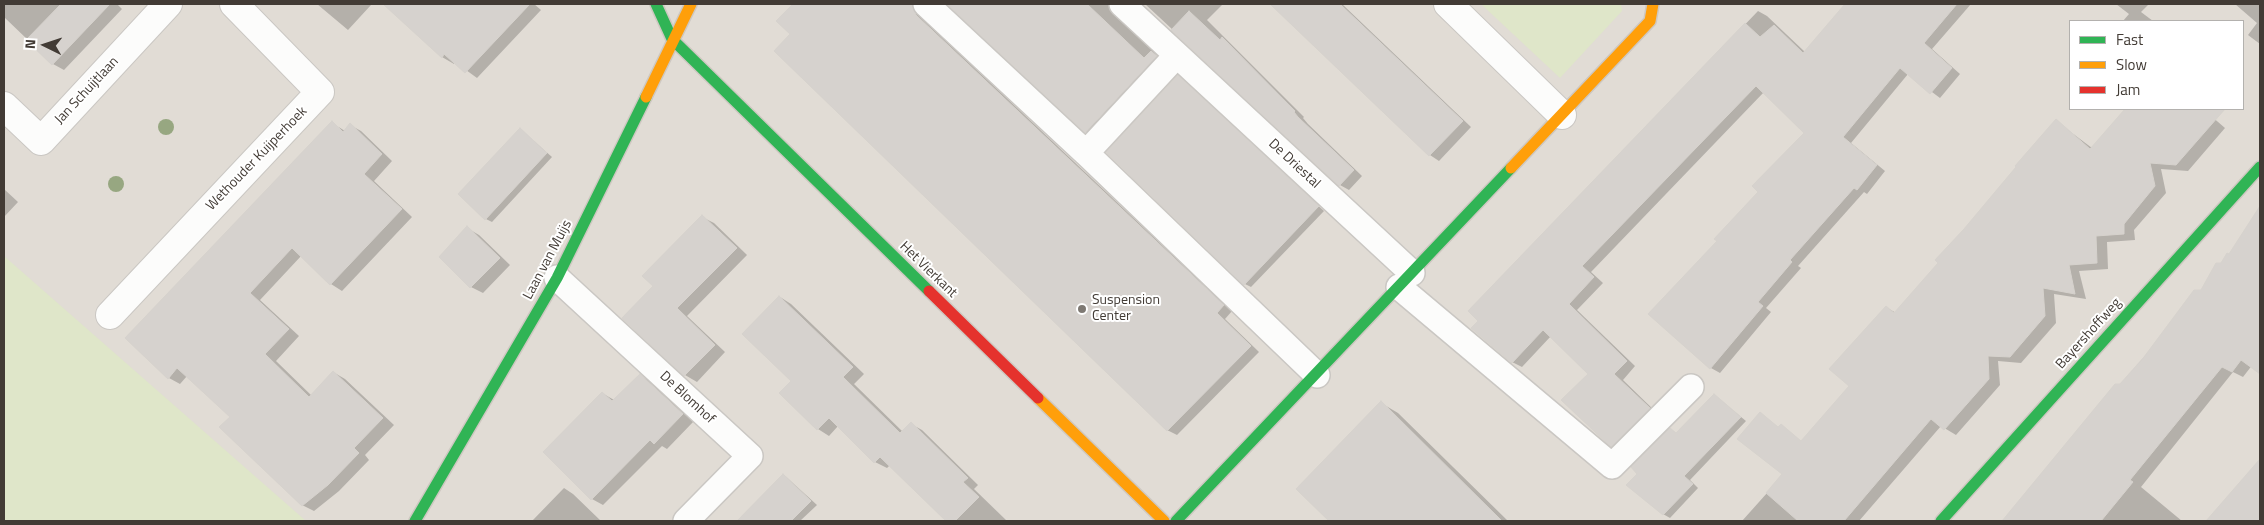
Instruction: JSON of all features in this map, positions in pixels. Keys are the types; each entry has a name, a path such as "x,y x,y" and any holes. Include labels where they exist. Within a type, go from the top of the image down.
{"street":[{"name":"Jan Schuijtlaan","path":"4,106 41,141 168,4"},
{"name":"Wethouder Kuijperhoek","path":"110,315 320,92 234,4"},
{"path":"656,4 672,39"},
{"name":"Laan van Muijs","path":"415,521 557,278 672,39 691,4"},
{"path":"1448,4 1562,115"},
{"path":"1176,521 1317,375 1650,21 1653,4"},
{"name":"Het Vierkant","path":"672,39 1164,521"},
{"name":"Bayershoffweg","path":"1941,521 2260,167"}],"lane":[{"path":"926,4 1086,153 1317,375"},
{"name":"De Driestal","path":"1122,4 1177,55 1406,280 1612,466 1691,387"},
{"path":"1086,153 1177,55"},
{"name":"De Blomhof","path":"557,278 750,456 686,521"}],"shaded area":[{"path":"4,4 2260,4 2260,521 4,521"}],"green space":[{"path":"1481,4 1621,4 1622,11 1560,78"},
{"path":"4,256 306,521 4,521"}],"building":[{"path":"61,4 110,4 52,65 26,40"},
{"path":"383,4 530,4 465,73 444,54 442,58"},
{"path":"793,4 912,4 916,15 1224,305 1217,313 1251,346 1167,431 774,51 790,34 776,21"},
{"path":"947,4 1087,4 1144,58 1151,51 1157,56 1085,133"},
{"path":"1270,4 1340,4 1463,121 1429,156"},
{"path":"1845,4 1957,4 1924,43 1952,68 1930,94 1900,68 1843,137 1877,165 1857,190 1854,188 1790,260 1792,262 1758,302 1763,306 1710,369 1648,314 1717,241 1714,239 1758,192 1752,186 1804,133 1756,86 1582,266 1594,277 1569,304 1627,361 1614,374 1650,408 1611,447 1561,400 1588,374 1543,330 1512,363 1471,328 1478,321 1468,311 1745,23 1760,37 1774,25 1803,53"},
{"path":"1189,11 1220,40 1222,37 1295,111 1298,117 1354,170 1339,186 1171,30"},
{"path":"1178,75 1319,206 1244,285 1106,152"},
{"path":"2124,110 2224,110 2176,165 2150,163 2155,186 2124,224 2124,234 2096,236 2097,263 2069,265 2075,294 2043,288 2045,316 2010,357 1988,356 1989,379 1944,430 1931,419 1844,521 1798,521 1766,493 1782,474 1737,439 1760,412 1778,427 1781,424 1801,441 1849,386 1829,369 1886,306 1894,313 1938,263 1935,260 1964,229 2056,119 2090,149"},
{"path":"332,121 343,132 350,123 382,154 364,174 402,209 330,285 292,248 250,293 289,329 265,354 309,397 333,371 383,418 354,448 359,453 328,485 302,506 219,427 230,417 177,368 168,379 125,338"},
{"path":"520,128 547,153 485,220 458,194"},
{"path":"2260,206 2260,374 2241,360 2232,372 2222,367 2130,480 2133,482 2101,521 2002,521 2115,384 2120,384 2144,357 2194,290 2201,290 2216,263 2221,263 2227,253 2229,254"},
{"path":"702,215 737,248 677,308 715,345 684,376 622,318 653,286 642,276"},
{"path":"467,226 500,258 470,288 439,257"},
{"path":"779,296 853,367 843,377 900,433 911,422 968,478 963,482 979,497 955,521 946,521 880,457 874,463 829,418 817,430 779,393 791,381 742,334"},
{"path":"640,374 683,414 654,444 650,440 591,500 543,452 602,392 612,401"},
{"path":"1714,394 1741,417 1684,476 1693,484 1663,515 1626,485 1637,474 1631,467 1670,428 1676,433"},
{"path":"1381,401 1502,521 1329,521 1296,489"},
{"path":"2260,459 2260,521 2206,521"},
{"path":"783,474 811,501 791,521 737,521"}],"traffic: fast":[{"path":"656,4 672,39 929,291"},
{"path":"415,521 557,278 646,97"},
{"path":"1941,521 2260,167"},
{"path":"1176,521 1511,168"}],"traffic: slow":[{"path":"646,97 691,4"},
{"path":"1511,168 1650,21 1653,4"},
{"path":"1038,398 1164,521"}],"traffic: jam":[{"path":"929,291 1038,398"}],"place":[{"name":"Suspension Center","path":"1082,309"}]}
